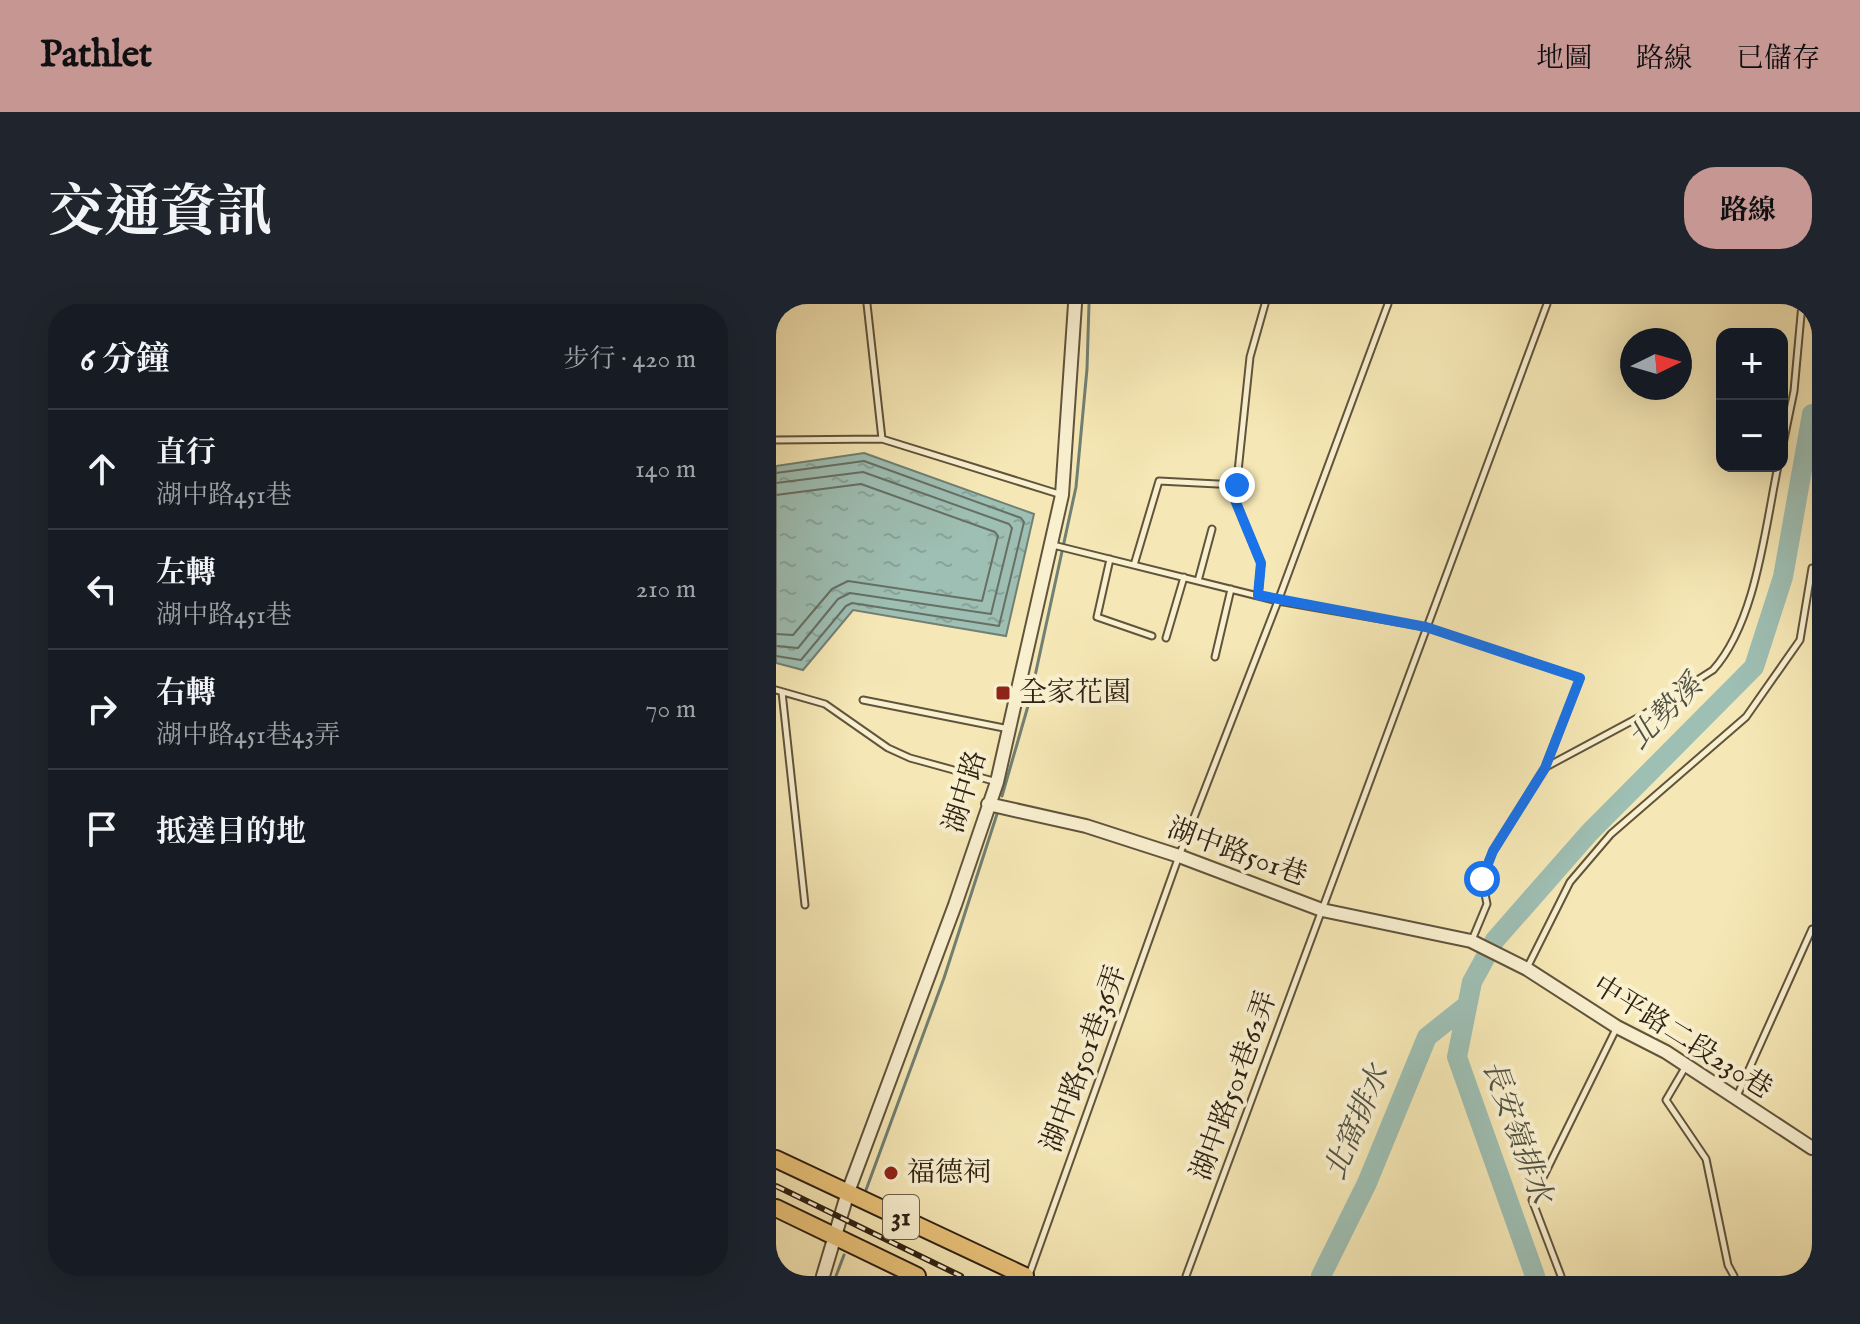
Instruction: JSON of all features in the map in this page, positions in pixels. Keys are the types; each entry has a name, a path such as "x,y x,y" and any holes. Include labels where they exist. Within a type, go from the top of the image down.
{"main road":[{"name":"31","path":"776,1159 1026,1276"},
{"name":"31","path":"776,1208 917,1276"}],"street":[{"name":"湖中路","path":"823,1276 848,1192 955,905 997,782 1062,495 1075,304"},
{"name":"湖中路501巷","path":"988,804 1086,826 1179,856 1322,910 1471,941 1527,969"},
{"name":"中平路二段230巷","path":"1527,969 1617,1027 1686,1065 1812,1148"}],"lane":[{"path":"867,304 882,439"},
{"path":"1258,595 1261,563 1235,500 1250,357 1265,304"},
{"name":"湖中路501巷36弄","path":"1026,1276 1179,856 1388,304"},
{"name":"湖中路501巷62弄","path":"1186,1276 1547,304"},
{"path":"1788,420 1794,391 1802,304"},
{"path":"776,440 882,439 1062,495"},
{"path":"1545,768 1643,715 1721,662 1749,607 1777,472"},
{"path":"1134,565 1159,481 1237,485"},
{"path":"1198,581 1212,529"},
{"path":"1051,545 1278,601 1426,627 1580,678 1545,768 1493,851 1482,879 1487,904 1471,941"},
{"path":"1110,559 1097,617 1152,636"},
{"path":"1527,969 1570,882 1611,834 1746,717 1800,640 1812,568"},
{"path":"1166,638 1184,577"},
{"path":"1215,657 1231,589"},
{"path":"805,905 779,691 825,704 888,748 910,758 997,782"},
{"path":"863,700 1010,729"},
{"path":"1736,1098 1812,929"},
{"path":"1561,1276 1532,1200 1617,1027"},
{"path":"1686,1065 1666,1100 1706,1159 1728,1265 1734,1276"}],"water":[{"path":"864,453 1034,514 1006,636 853,610 803,670 776,663 776,466"}],"waterway":[{"path":"1002,796 1030,699 1076,487 1087,369 1089,304"},
{"name":"北勢溪","path":"1535,1276 1457,1057 1472,982 1495,940 1589,833 1754,667 1783,577 1812,414"},
{"path":"866,1190 944,978 997,814"},
{"name":"北窩排水","path":"1321,1276 1367,1183 1427,1037 1466,1006"},
{"path":"836,1276 844,1255"}],"railway":[{"path":"776,1186 961,1276"}],"place":[{"name":"全家花園","path":"1003,693"},
{"name":"福德祠","path":"891,1173"}],"route":[{"path":"1237,485 1235,500 1261,563 1258,595 1426,627 1580,678 1545,768 1493,851 1482,879"}],"water label":[{"name":"長安嶺排水","path":"1516,1132"}]}
